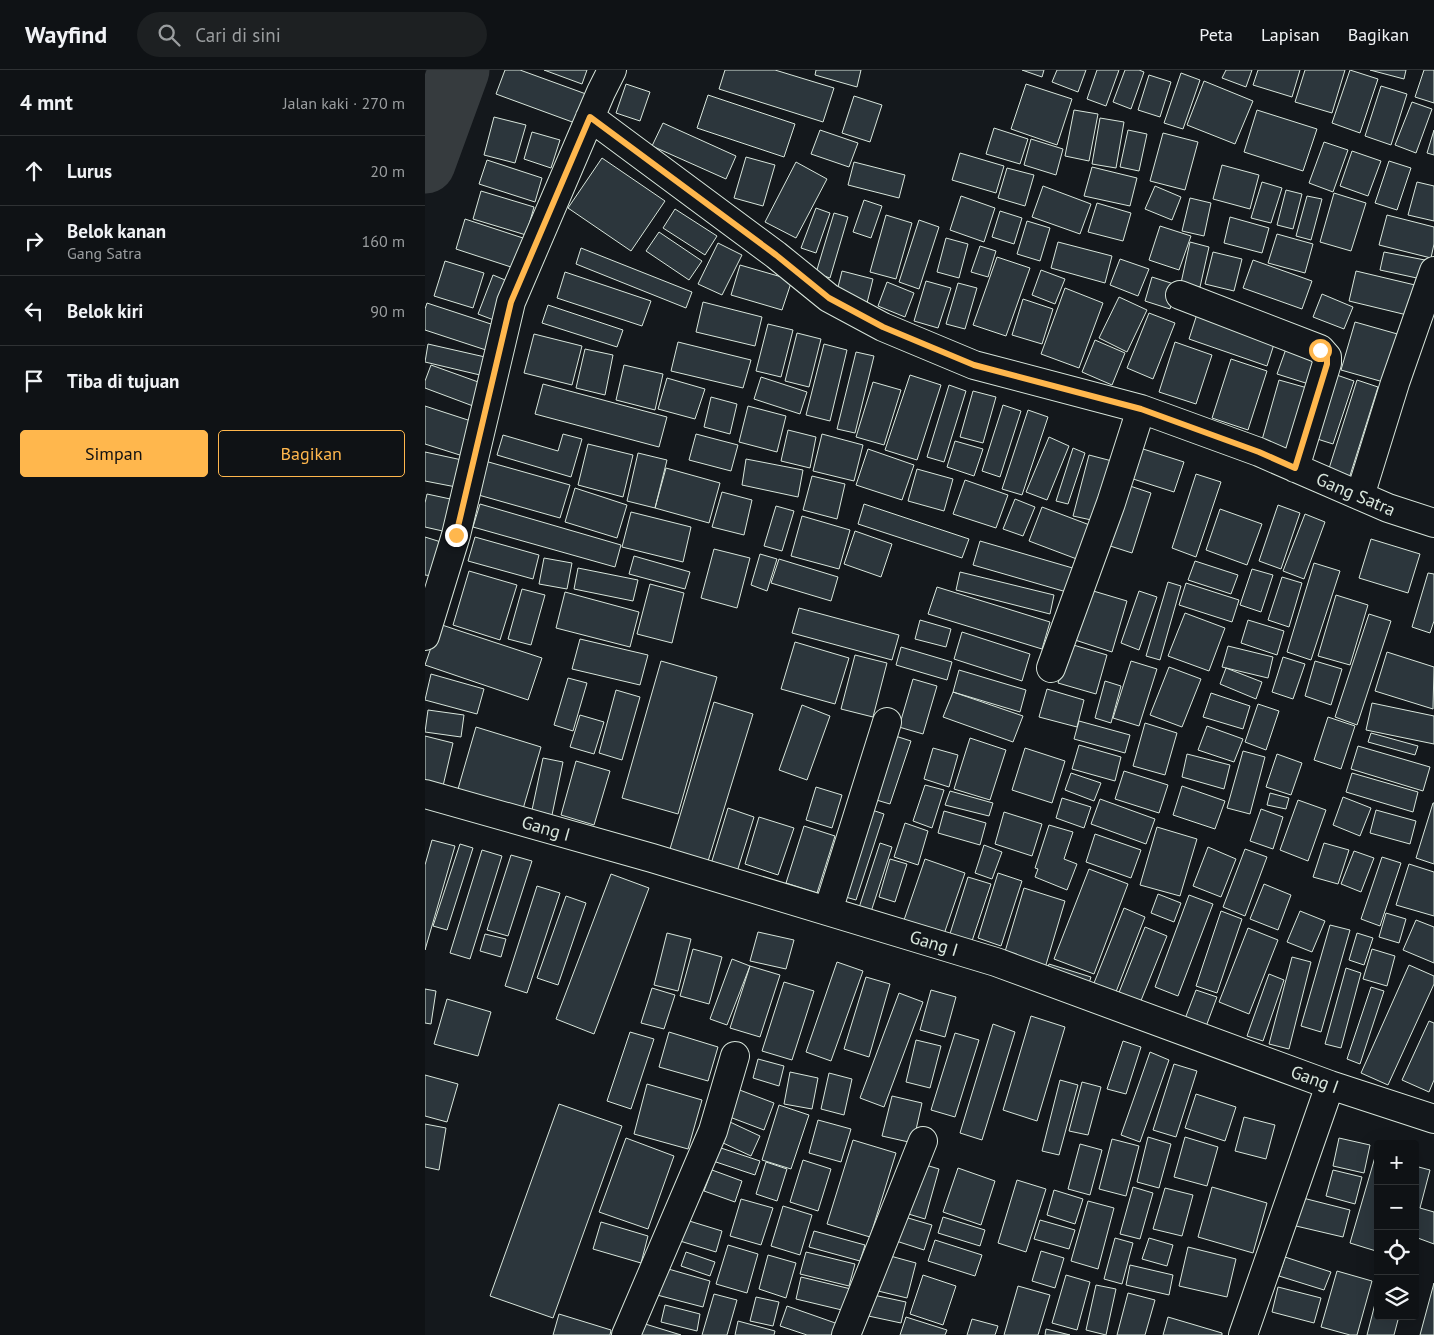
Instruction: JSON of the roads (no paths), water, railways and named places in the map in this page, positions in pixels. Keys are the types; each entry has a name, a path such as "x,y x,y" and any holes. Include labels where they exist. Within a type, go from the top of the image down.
{"street":[{"path":"425,636 456,535 511,302 612,70"},
{"name":"Gang Satra","path":"590,117 776,255 829,298 883,327 974,365 1141,409 1259,452 1388,508 1434,523"},
{"path":"1360,496 1395,384 1434,272"},
{"path":"1179,295 1320,350 1327,357 1327,364 1295,468"},
{"path":"1051,668 1111,503 1141,409"},
{"path":"828,911 887,722"},
{"name":"Gang I","path":"425,794 652,858 996,962 1330,1085 1434,1119"},
{"path":"626,1335 713,1131 735,1056"},
{"path":"1243,1335 1330,1085"},
{"path":"846,1335 923,1141"}],"waterway":[{"path":"425,163 459,70"}]}
